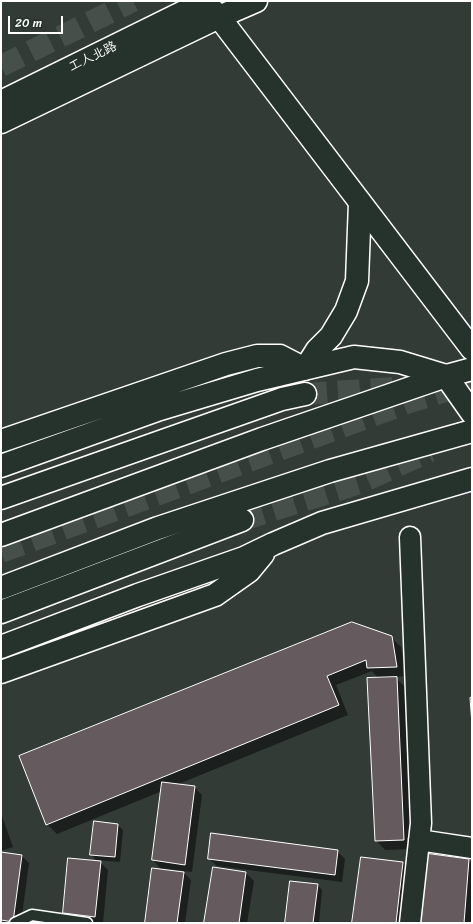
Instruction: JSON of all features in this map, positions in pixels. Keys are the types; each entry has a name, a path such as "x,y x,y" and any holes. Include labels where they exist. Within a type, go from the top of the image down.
{"main road":[{"path":"1,122 208,5 256,1"},
{"path":"208,5 472,349"},
{"name":"工人北路","path":"1,102 208,5"},
{"path":"305,369 317,350 331,336 346,311 357,281 360,203"},
{"path":"1,441 226,364 257,356 280,356 305,369"},
{"path":"1,466 160,409 257,380 354,357 400,362 446,376 472,413"},
{"path":"1,535 262,439 446,376 472,369"},
{"path":"1,498 282,398 305,394"},
{"path":"1,588 158,528 322,473 472,431"},
{"path":"1,647 138,595 244,558 322,523 472,479"},
{"path":"1,612 242,520"},
{"path":"1,672 215,595 249,570 273,544"}],"street":[{"path":"410,537 421,822 410,923"},
{"path":"419,840 472,848"}],"lane":[{"path":"15,923 32,915 87,923"}],"building":[{"path":"352,622 392,636 397,667 367,668 366,660 327,676 339,705 46,825 19,756"},
{"path":"397,677 404,840 375,841 367,678"},
{"path":"472,697 472,724 470,698"},
{"path":"162,782 195,786 185,865 152,860"},
{"path":"94,821 118,824 115,857 90,855"},
{"path":"211,833 338,850 335,875 208,859"},
{"path":"1,852 22,855 13,922 1,920"},
{"path":"424,853 469,859 464,923 418,923"},
{"path":"361,857 403,862 396,923 352,923"},
{"path":"68,858 101,861 95,917 63,913"},
{"path":"213,867 246,872 239,923 204,923"},
{"path":"152,868 184,872 177,923 145,923"},
{"path":"290,881 318,884 313,923 285,923"}],"tunnel":[{"path":"1,66 133,1"},
{"path":"1,552 410,402 472,383"},
{"path":"305,394 405,387"},
{"path":"242,520 360,483 430,451"}]}
